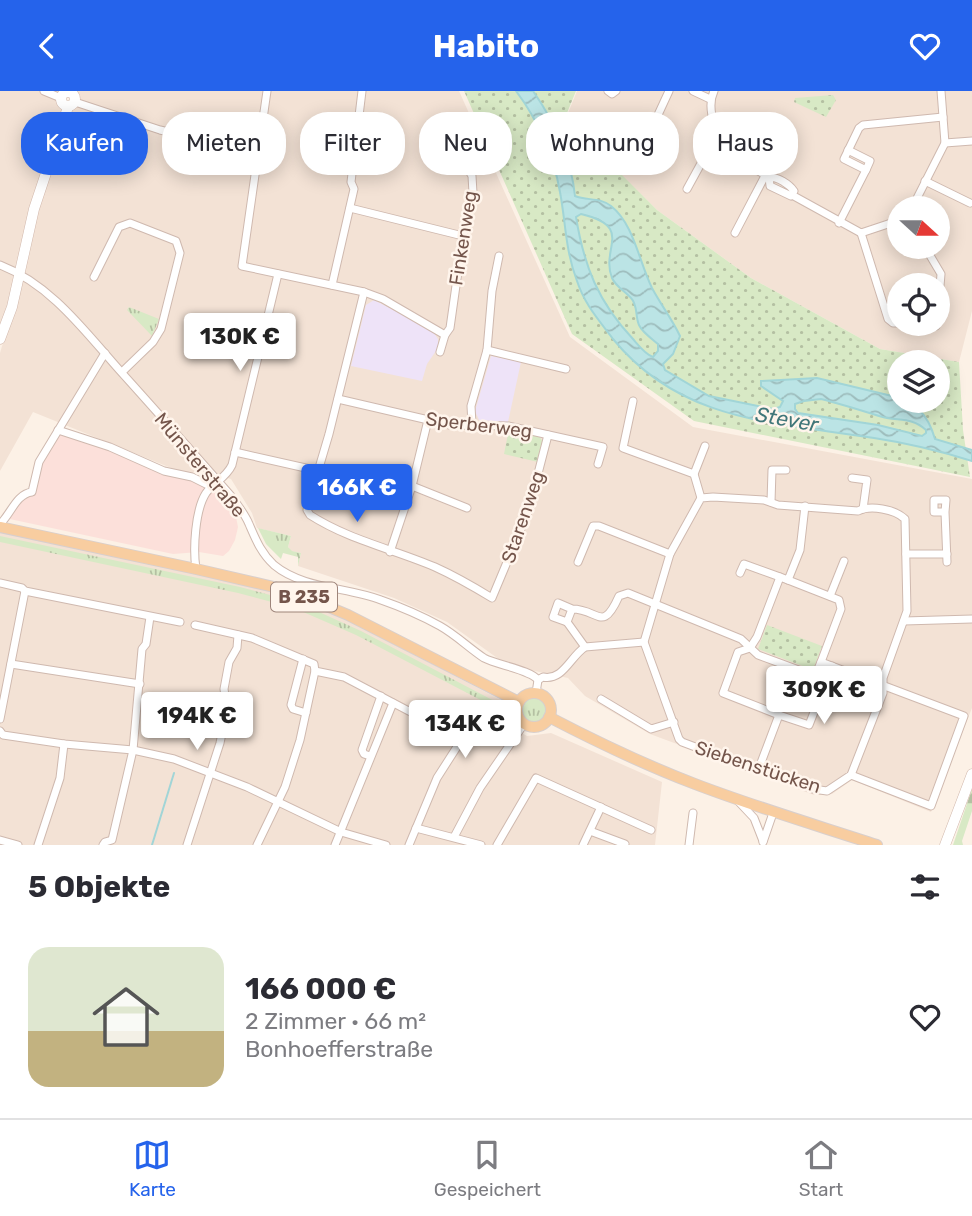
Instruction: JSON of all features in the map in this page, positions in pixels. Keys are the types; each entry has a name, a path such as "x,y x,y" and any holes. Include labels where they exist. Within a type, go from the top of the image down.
{"main road":[{"name":"B 235","path":"0,525 274,587 320,603 519,702"},
{"path":"537,693 549,702 549,717 538,726 524,724 518,714 519,702 523,697 537,693"},
{"path":"549,717 617,751 737,800 877,845"}],"street":[{"path":"44,91 162,131"},
{"path":"264,112 267,91"},
{"path":"332,285 354,189 351,183 362,91"},
{"path":"608,91 612,94 616,91"},
{"path":"659,112 669,91"},
{"path":"693,91 712,95"},
{"path":"918,196 945,143 941,91"},
{"path":"0,339 20,273 34,209 70,98"},
{"path":"839,223 866,170 844,159 859,128 863,125 943,117"},
{"path":"945,143 972,141"},
{"path":"256,175 242,266 364,292 383,299 445,335"},
{"name":"Finkenweg","path":"440,352 450,328 463,236 473,193 471,175"},
{"path":"687,189 695,175"},
{"path":"735,233 768,176 790,186 794,191 792,195 861,233 887,224"},
{"path":"925,181 970,203"},
{"path":"349,208 463,236"},
{"path":"94,277 119,227 131,223 176,241 180,253 162,329 153,342 122,372"},
{"path":"861,233 887,316"},
{"path":"472,424 471,406 487,350 492,291 499,256"},
{"name":"Münsterstraße","path":"0,265 20,273 70,314 244,515 260,549 268,559 287,574 309,582 355,591 408,611 441,627 485,658 531,673 538,680"},
{"path":"196,569 194,555 202,505 206,494 229,471 278,274"},
{"path":"364,292 307,513 341,533 390,552 412,486 428,420"},
{"path":"487,350 566,369"},
{"path":"0,525 20,498 25,493 32,492 39,462 104,353"},
{"name":"Sperberweg","path":"338,399 450,425 508,426 603,447 598,464"},
{"path":"633,401 623,448 694,474"},
{"path":"58,430 110,447 163,471 215,484"},
{"name":"Starenweg","path":"390,552 434,566 492,598 528,512 548,435"},
{"path":"537,693 538,680 557,676 585,647 644,642 670,554 701,498 694,474 705,446"},
{"path":"235,452 319,471"},
{"path":"771,502 772,470 786,470"},
{"path":"852,478 867,480 863,509"},
{"path":"412,486 467,508"},
{"name":"Siebenstücken","path":"644,642 682,742 821,792 834,788 851,775 883,693 883,678 904,621 908,602 905,519 894,511 858,511 764,500 701,498"},
{"path":"805,506 800,550 757,637 750,648 738,652 723,693 809,725 832,666"},
{"path":"906,554 947,558 946,512"},
{"path":"578,562 593,526 670,554"},
{"path":"830,596 844,561"},
{"path":"585,647 567,622 553,617 558,604 605,617 611,613 623,593 657,604 741,639 758,655 815,676 841,609 839,600 744,564 740,573"},
{"path":"0,583 25,591 180,622"},
{"path":"0,719 25,591"},
{"path":"567,622 572,609"},
{"path":"103,845 104,842 112,840 134,750 142,649 146,643 150,617"},
{"path":"904,621 972,619"},
{"path":"195,625 252,638 314,664 315,671 300,740 279,802 257,845"},
{"path":"187,845 220,743 227,709 224,689 229,661 237,648 238,635"},
{"path":"303,659 291,705 293,709 306,713"},
{"path":"821,662 883,687"},
{"path":"11,664 140,684"},
{"path":"315,671 344,677 462,739 437,778 409,845"},
{"name":"Siebenstücken","path":"851,775 931,806 965,718 963,714 883,687"},
{"path":"296,688 311,691"},
{"path":"370,756 362,750 381,697"},
{"path":"601,699 651,729 674,722"},
{"path":"335,845 393,703"},
{"path":"759,768 779,715"},
{"path":"372,721 383,725"},
{"path":"454,837 480,788 524,724"},
{"path":"0,731 3,735 134,750 174,758 279,802 341,832 386,845"},
{"path":"38,845 60,778 64,744"},
{"path":"945,845 972,774"},
{"path":"497,845 536,778 651,830"},
{"path":"737,800 754,818 762,843"},
{"path":"583,845 601,807"},
{"path":"689,845 693,813"},
{"path":"762,843 773,813"},
{"path":"415,828 481,845"},
{"path":"590,831 625,845"},
{"path":"0,841 18,845"}],"shaded area":[{"path":"0,91 64,91 61,92 58,102 65,109 64,112 21,112 21,175 46,175 0,333"},
{"path":"76,91 459,91 468,112 419,112 419,175 497,175 570,337 693,427 972,479 972,708 931,812 852,780 832,794 814,795 650,734 585,696 568,678 507,665 447,622 394,598 298,566 301,553 291,551 288,547 291,536 257,528 252,513 231,479 196,469 192,474 181,472 33,412 0,471 0,353 49,175 148,175 148,112 69,112 76,106"},
{"path":"577,91 972,91 972,311 959,362 950,361 950,350 880,349 751,278 657,210 621,175 679,175 679,112 568,112"},
{"path":"374,300 432,330 438,339 438,348 427,364 422,381 351,366 366,305"},
{"path":"491,356 521,362 508,422 479,420 475,411"},
{"path":"58,432 215,487 230,504 236,517 238,527 229,551 223,556 199,552 173,554 5,518 16,501 32,492 41,462"},
{"path":"0,532 252,586 297,599 337,615 505,702 507,721 527,736 551,733 662,782 655,845 0,845"}],"green space":[{"path":"464,91 576,91 567,112 526,112 526,175 622,175 657,210 751,278 880,349 887,350 887,413 950,413 950,361 959,362 963,430 970,477 694,421 572,334 501,175 512,175 512,112 473,112"},
{"path":"833,95 836,100 826,117 794,102 795,98"},
{"path":"129,307 159,319 152,336 127,310"},
{"path":"509,429 539,436 543,442 538,462 504,454"},
{"path":"258,528 291,536 288,547 301,553 298,566 298,557 283,553 281,559 266,544"},
{"path":"0,536 240,587 297,602 361,631 500,704 504,715 496,708 356,635 294,608 238,593 0,542"},
{"path":"767,625 822,646 813,670 758,649"},
{"path":"534,697 543,701 547,710 543,719 534,723 525,719 521,710 525,701"},
{"path":"972,789 972,811 963,845 953,845"}],"water":[{"path":"516,91 533,91 546,112 530,112"},
{"name":"Stever","path":"556,175 571,175 575,196 607,203 625,223 647,278 680,336 673,354 663,364 665,370 709,396 773,409 780,407 783,401 761,386 761,381 817,378 887,395 887,413 922,413 935,439 972,450 972,461 899,442 766,422 732,414 669,388 640,367 613,339 580,290 570,258","holes":["581,214 607,225 611,232 609,267 612,278 633,301 640,328 658,344 658,351 653,357 647,354 621,325 594,283 583,252 576,217","821,399 886,418 915,423 926,430 926,433 922,436 878,425 798,413 795,404"]}],"waterway":[{"path":"152,845 174,773"}]}
